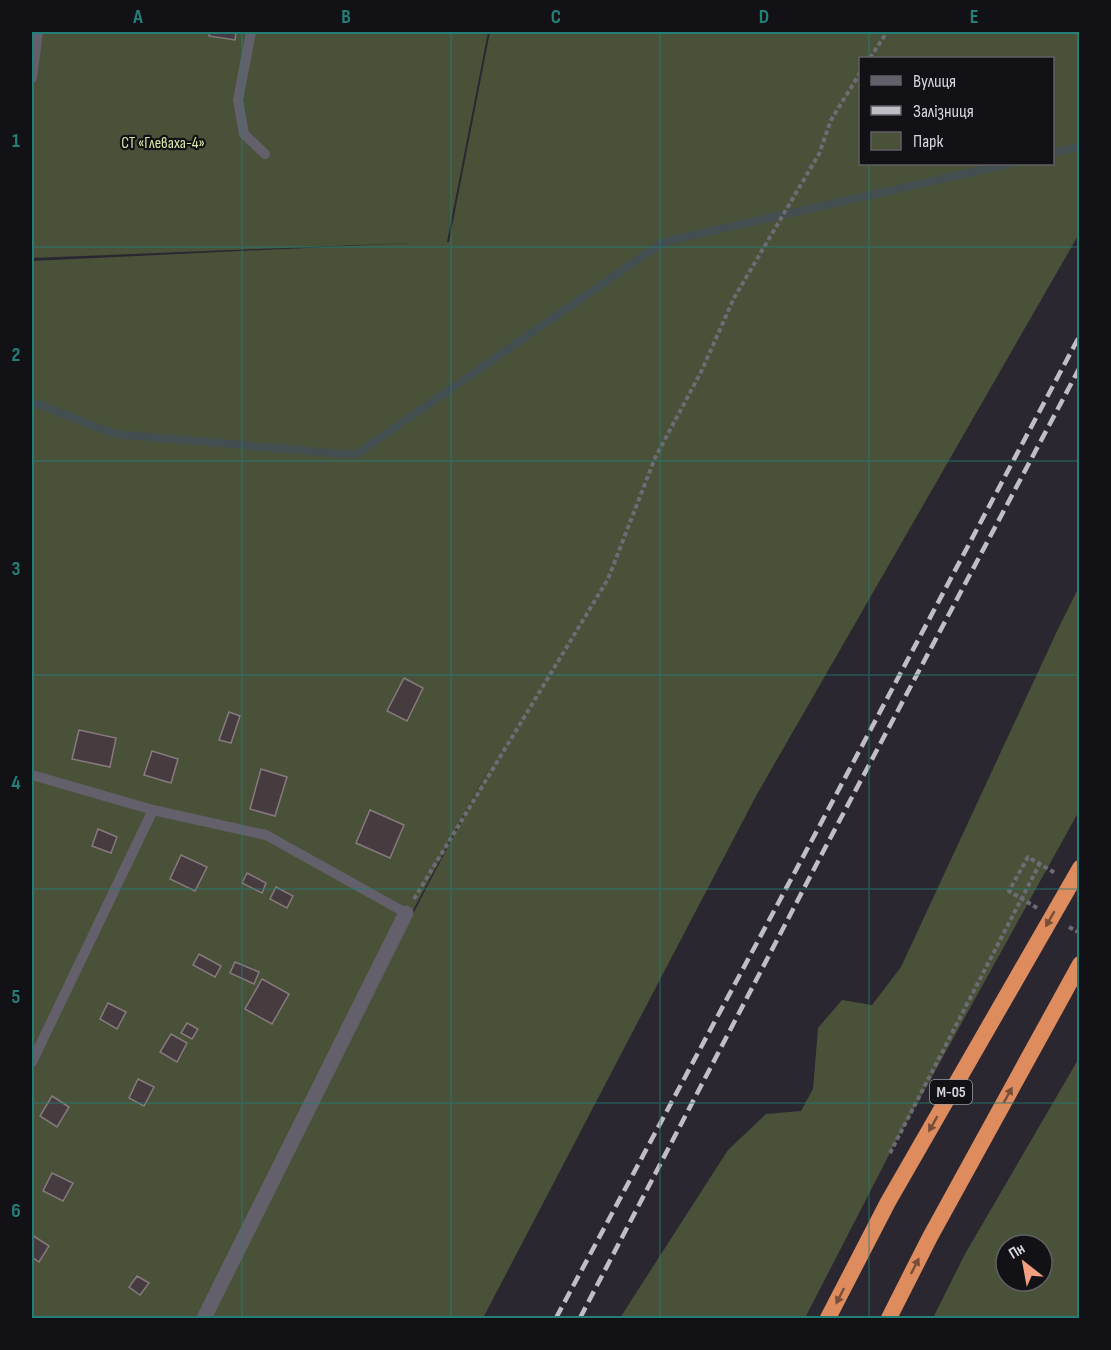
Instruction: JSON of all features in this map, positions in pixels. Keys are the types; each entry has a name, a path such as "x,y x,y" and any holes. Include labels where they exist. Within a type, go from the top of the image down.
{"highway":[{"name":"М-05","path":"828,1318 888,1202 1080,868"},
{"path":"889,1318 936,1227 1080,964"}],"street":[{"path":"204,1318 406,913"}],"lane":[{"path":"32,78 38,32"},
{"path":"251,32 238,100 244,134 266,153"},
{"path":"32,775 153,810 266,835 406,913"},
{"path":"32,1062 153,810"}],"path":[{"path":"871,57 887,32"},
{"path":"406,913 608,579 655,458 701,372 734,298 819,154 831,120 859,76"},
{"path":"1009,891 1028,856 1070,884"},
{"path":"887,1160 1040,863"}],"green space":[{"name":"СТ «Глеваха-4»","path":"32,32 488,32 447,242 449,242 490,32 1079,32 1079,234 756,796 483,1318 203,1318 494,758 196,1318 32,1318 32,261 410,243 32,258"},
{"path":"1079,587 1079,811 892,1149 805,1318 620,1318 728,1150 766,1114 801,1111 813,1089 818,1028 842,1000 872,1005 901,967"},
{"path":"1079,1058 1079,1318 933,1318 965,1254"}],"building":[{"path":"210,32 236,32 235,40 209,36"},
{"path":"404,678 423,688 407,721 387,711"},
{"path":"229,712 240,716 231,743 219,740"},
{"path":"79,730 116,738 110,767 72,759"},
{"path":"152,751 178,759 171,783 144,775"},
{"path":"261,769 287,777 275,816 250,809"},
{"path":"370,810 404,825 390,858 356,843"},
{"path":"98,829 117,837 111,853 92,846"},
{"path":"181,855 207,867 195,891 170,879"},
{"path":"247,873 266,883 262,893 242,883"},
{"path":"276,887 293,896 287,908 270,899"},
{"path":"199,954 221,966 215,977 193,965"},
{"path":"235,962 259,972 254,984 230,973"},
{"path":"262,979 289,994 272,1024 245,1009"},
{"path":"108,1003 126,1012 117,1029 100,1019"},
{"path":"187,1023 198,1029 192,1039 181,1033"},
{"path":"171,1034 187,1043 177,1062 160,1052"},
{"path":"138,1079 154,1087 144,1106 129,1098"},
{"path":"52,1096 69,1107 57,1127 40,1116"},
{"path":"52,1173 73,1183 63,1201 43,1191"},
{"path":"32,1235 49,1246 39,1262 32,1257"},
{"path":"137,1276 149,1283 140,1295 129,1287"}],"waterway":[{"path":"1054,153 1080,147"},
{"path":"32,402 115,434 355,455 663,242 1004,165"}],"railway":[{"path":"556,1318 1080,335"},
{"path":"580,1318 825,848 1080,367"}]}
